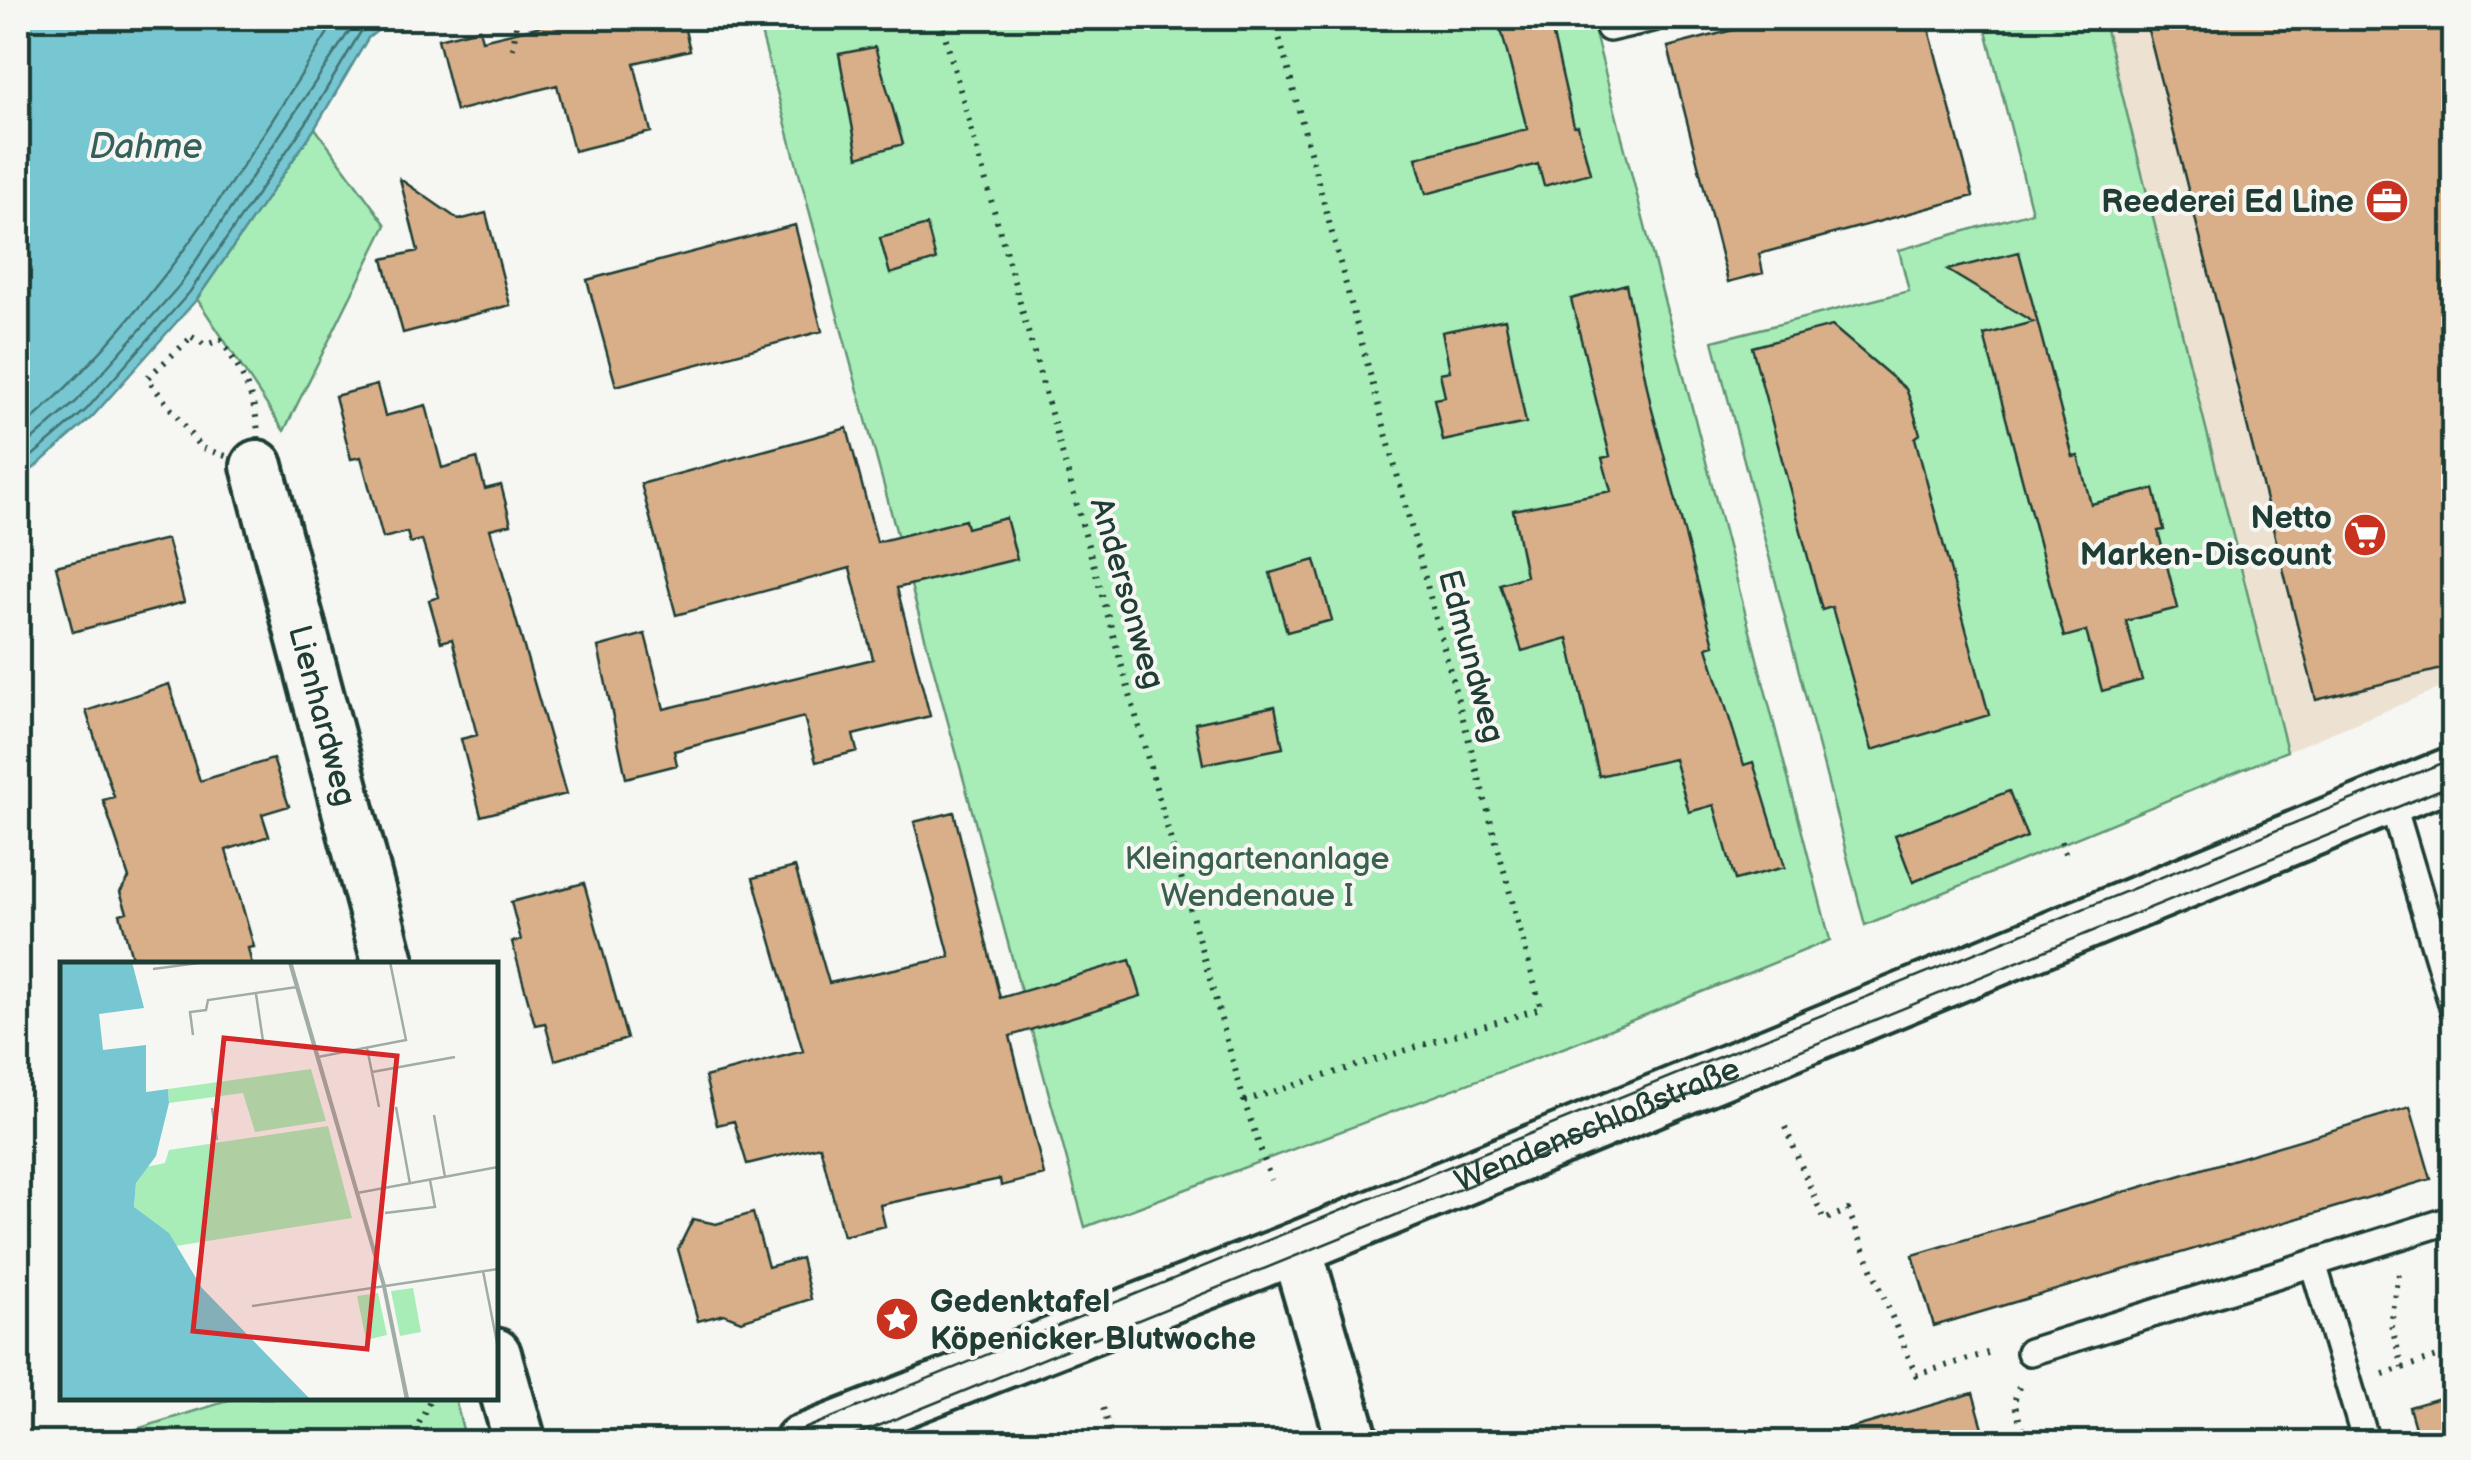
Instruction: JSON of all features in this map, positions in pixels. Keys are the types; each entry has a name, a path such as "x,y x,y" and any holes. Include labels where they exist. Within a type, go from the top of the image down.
{"street":[{"name":"Lienhardweg","path":"258,466 388,962"},
{"name":"Wendenschloßstraße","path":"800,1442 1296,1248 2454,772"},
{"path":"1296,1248 1353,1442"},
{"path":"498,1365 520,1442"}],"lane":[{"path":"1609,28 1653,18"},
{"path":"2390,799 2454,1010"},
{"path":"2030,1352 2454,1219"},
{"path":"2313,1263 2366,1442"}],"path":[{"path":"513,49 516,18"},
{"name":"Andersonweg","path":"940,18 1244,1100 1272,1180"},
{"name":"Edmundweg","path":"1244,1100 1541,1008 1274,18"},
{"path":"192,338 204,345 221,340 248,381 261,432 258,466 202,448 148,378 192,338"},
{"path":"2060,842 2066,856"},
{"path":"1785,1126 1824,1220 1848,1210 1916,1375 1987,1351 2030,1352 2014,1402 2026,1442"},
{"path":"2403,1368 2391,1326 2406,1234"},
{"path":"2349,1384 2454,1352"},
{"path":"410,1442 430,1400"},
{"path":"1104,1408 1113,1442"}],"shaded area":[{"path":"2103,18 2453,18 2453,683 2287,751"}],"green space":[{"name":"Kleingartenanlage Wendenaue I","path":"757,18 1591,18 1830,940 1571,1045 1085,1227"},
{"path":"1983,18 2103,18 2287,751 1865,925 1713,341 1909,291 1899,250 2032,212"},
{"path":"315,128 386,225 284,431 197,299"},
{"path":"231,1400 456,1400 466,1442 95,1442"}],"water":[{"name":"Dahme","path":"18,18 394,18 368,38 315,128 197,299 92,417 18,482"}],"building":[{"path":"574,18 682,18 690,50 634,63 651,132 574,151 557,85 456,111 438,39 479,29 482,40"},
{"path":"1498,18 1549,18 1574,126 1578,126 1590,173 1544,186 1538,164 1426,194 1416,158 1527,129"},
{"path":"1779,18 1926,18 1973,196 1759,254 1763,273 1728,282 1668,47"},
{"path":"2145,18 2454,18 2454,666 2316,700"},
{"path":"875,47 903,144 858,157 839,54"},
{"path":"400,179 459,220 486,213 510,305 403,333 383,259 418,251"},
{"path":"795,225 822,331 616,386 587,280"},
{"path":"927,225 936,260 890,274 880,238"},
{"path":"2019,252 2073,457 2078,456 2091,504 2154,489 2164,530 2158,531 2178,608 2126,621 2142,680 2102,691 2086,631 2064,637 1984,335 2033,322 1947,270"},
{"path":"1626,284 1651,406 1714,645 1707,647 1744,765 1753,762 1785,867 1735,880 1714,805 1689,812 1674,759 1599,776 1568,638 1522,651 1500,584 1526,576 1513,510 1611,491 1602,458 1610,456 1571,299"},
{"path":"1505,319 1526,423 1443,441 1434,399 1445,397 1440,373 1450,371 1442,332"},
{"path":"1832,326 1906,389 1920,434 1915,438 1989,715 1872,750 1832,607 1822,610 1752,347"},
{"path":"377,385 385,416 426,405 442,468 477,458 485,489 501,485 511,524 490,529 566,794 481,816 461,739 477,735 452,639 441,642 429,600 439,597 422,540 410,543 407,532 383,538 361,457 351,459 335,396"},
{"path":"847,428 877,542 965,520 967,528 1006,518 1017,559 897,588 930,716 853,735 857,751 816,762 804,717 674,751 677,765 626,778 598,647 645,634 664,709 873,659 850,568 676,615 641,484"},
{"path":"167,539 184,602 73,632 56,566"},
{"path":"1315,560 1332,620 1287,632 1270,573"},
{"path":"169,684 200,781 273,759 289,806 262,814 269,836 226,850 254,947 248,948 251,962 133,962 120,914 127,912 120,892 129,878 103,800 114,797 86,711"},
{"path":"1275,706 1283,748 1203,764 1195,723"},
{"path":"2009,791 2027,837 1913,882 1895,835"},
{"path":"954,812 1000,998 1130,960 1141,996 1010,1036 1044,1175 1001,1186 1000,1179 880,1205 885,1226 843,1236 820,1146 747,1164 734,1121 717,1125 705,1077 803,1051 753,878 795,867 829,983 950,957 914,822"},
{"path":"584,883 627,1039 555,1060 545,1023 535,1025 512,942 521,940 511,902"},
{"path":"2410,1107 2431,1179 1934,1326 1913,1255"},
{"path":"753,1213 768,1267 801,1258 811,1299 741,1321 724,1314 698,1321 678,1249 693,1219 716,1224"},
{"path":"1973,1393 1987,1442 1841,1442 1839,1432"},
{"path":"2454,1394 2454,1442 2419,1442 2409,1407"}],"tram line":[{"path":"772,1442 2454,758"},
{"path":"839,1442 2454,784"}],"place":[{"name":"Reederei Ed Line","path":"2387,201"},
{"name":"Netto Marken-Discount","path":"2365,535"},
{"name":"Gedenktafel Köpenicker Blutwoche","path":"897,1319"}]}
